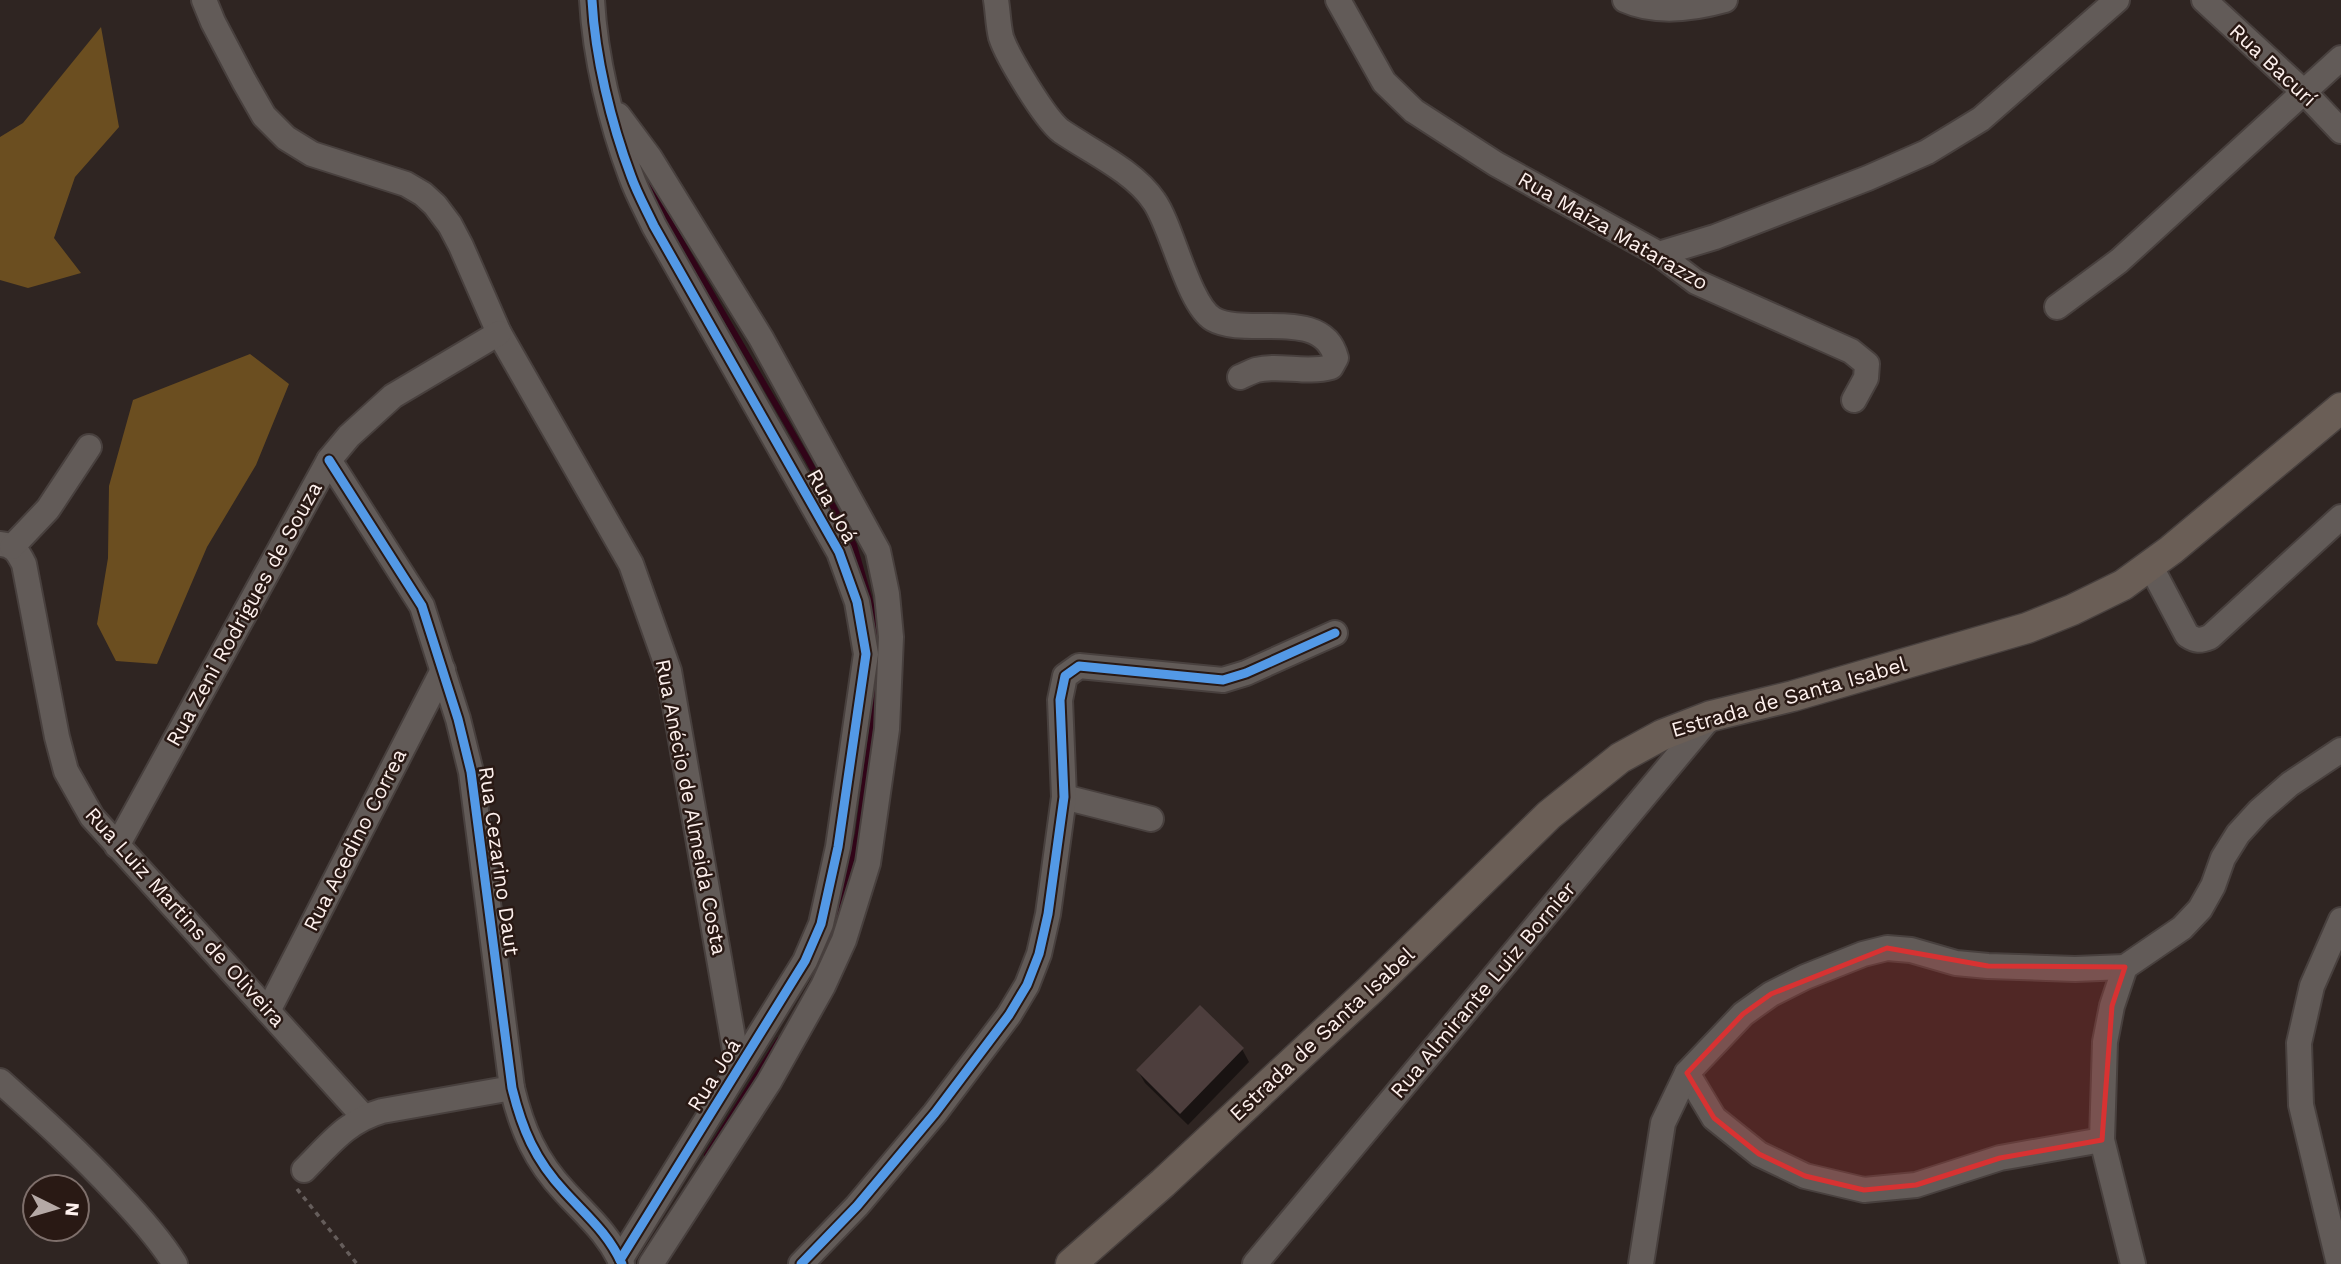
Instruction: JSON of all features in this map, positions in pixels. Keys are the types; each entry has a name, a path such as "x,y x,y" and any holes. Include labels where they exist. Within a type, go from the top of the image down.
{"main road":[{"name":"Estrada de Santa Isabel","path":"1071,1264 1163,1184 1341,1018 1549,815 1620,758 1662,735 1711,716 1793,696 2026,628 2072,610 2123,585 2339,413"}],"street":[{"name":"Rua Anécio de Almeida Costa","path":"204,0 213,22 264,116 286,138 313,153 405,184 424,194 435,205 461,246 499,333 631,564 669,671 738,1067"},
{"name":"Rua Joá","path":"592,0 593,22 609,103 631,177 653,226 839,552 857,602 866,654 844,813 821,925 805,961 738,1067 676,1201 651,1264"},
{"path":"996,0 1002,38 1030,91 1057,128 1136,181 1155,202 1196,298 1211,318 1230,325 1290,326 1320,335 1333,347 1336,358 1331,367 1300,371 1256,370 1240,377"},
{"name":"Rua Maiza Matarazzo","path":"1338,0 1384,82 1414,111 1496,164 1658,254 1696,282 1851,351 1867,364 1866,379 1854,400"},
{"path":"1625,0 1660,10 1706,6 1725,0"},
{"path":"1658,254 1715,237 1868,178 1927,152 1981,119 2117,0"},
{"name":"Rua Bacurí","path":"2204,0 2305,93 2341,131"},
{"path":"2057,307 2119,261 2341,58"},
{"name":"Rua Joá","path":"609,103 650,158 754,327 878,551 887,594 891,637 887,729 868,863 844,940 823,986 769,1082 676,1201 621,1262"},
{"name":"Rua Zeni Rodrigues de Souza","path":"117,846 329,460 349,436 393,396 499,333"},
{"path":"6,545 48,509 89,447"},
{"name":"Rua Cezarino Daut","path":"329,460 422,606 458,719 471,772 512,1088 521,1124 532,1149 563,1191 597,1224 621,1262"},
{"path":"2150,565 2187,635 2201,641 2210,637 2341,517"},
{"name":"Rua Luiz Martins de Oliveira","path":"6,545 18,553 24,564 66,771 92,817 363,1116"},
{"path":"801,1264 857,1206 935,1113 1009,1015 1027,985 1039,954 1048,914 1064,797 1060,700 1065,676 1079,666 1223,680 1246,673 1335,633"},
{"name":"Rua Acedino Correa","path":"268,1011 443,670"},
{"name":"Rua Almirante Luiz Bornier","path":"1255,1264 1711,716"},
{"path":"1641,1264 1662,1123 1687,1073 1743,1014 1771,994 1805,977 1886,948 1911,950 1956,963 1988,966 2075,969 2125,967 2182,928 2200,909 2213,886 2223,858 2238,834 2259,811 2290,783 2341,750"},
{"path":"1064,797 1151,819"},
{"path":"2339,1264 2301,1105 2299,1043 2312,986 2341,920"},
{"path":"2125,967 2112,1006 2105,1042 2102,1140 2133,1264"},
{"path":"1687,1073 1714,1118 1759,1154 1805,1176 1864,1190 1916,1185 2000,1158 2102,1140"},
{"path":"0,1081 81,1154 140,1217 175,1264"},
{"path":"304,1170 348,1125 363,1116 512,1088"}],"path":[{"path":"304,1170 297,1176 295,1185 298,1193 356,1264"}],"highlighted area":[{"path":"1887,948 1988,966 2125,967 2112,1006 2102,1140 2000,1158 1916,1185 1864,1190 1805,1176 1759,1154 1714,1118 1687,1073 1743,1014 1771,994"}],"shaded area":[{"path":"101,27 119,127 75,177 54,238 81,273 28,288 0,280 0,137 23,123"},
{"path":"250,354 289,384 256,465 207,547 157,664 116,661 97,624 108,558 109,486 133,400"}],"building":[{"path":"1200,1005 1244,1048 1180,1114 1136,1070"}],"waterway":[{"path":"641,172 808,460 854,545 874,615 879,655"},
{"path":"827,950 858,834 877,690"},
{"path":"707,1155 779,1040"}],"cycle path":[{"path":"592,0 605,90 636,189 654,226 839,552 857,602 866,654 838,847 821,924 805,961 620,1260"},
{"path":"329,460 422,606 458,719 471,772 512,1088 520,1117 545,1168 604,1234 622,1264"},
{"path":"801,1264 857,1206 935,1113 1009,1015 1027,985 1039,954 1048,914 1064,797 1060,700 1065,676 1079,666 1223,680 1246,673 1335,633"}]}
